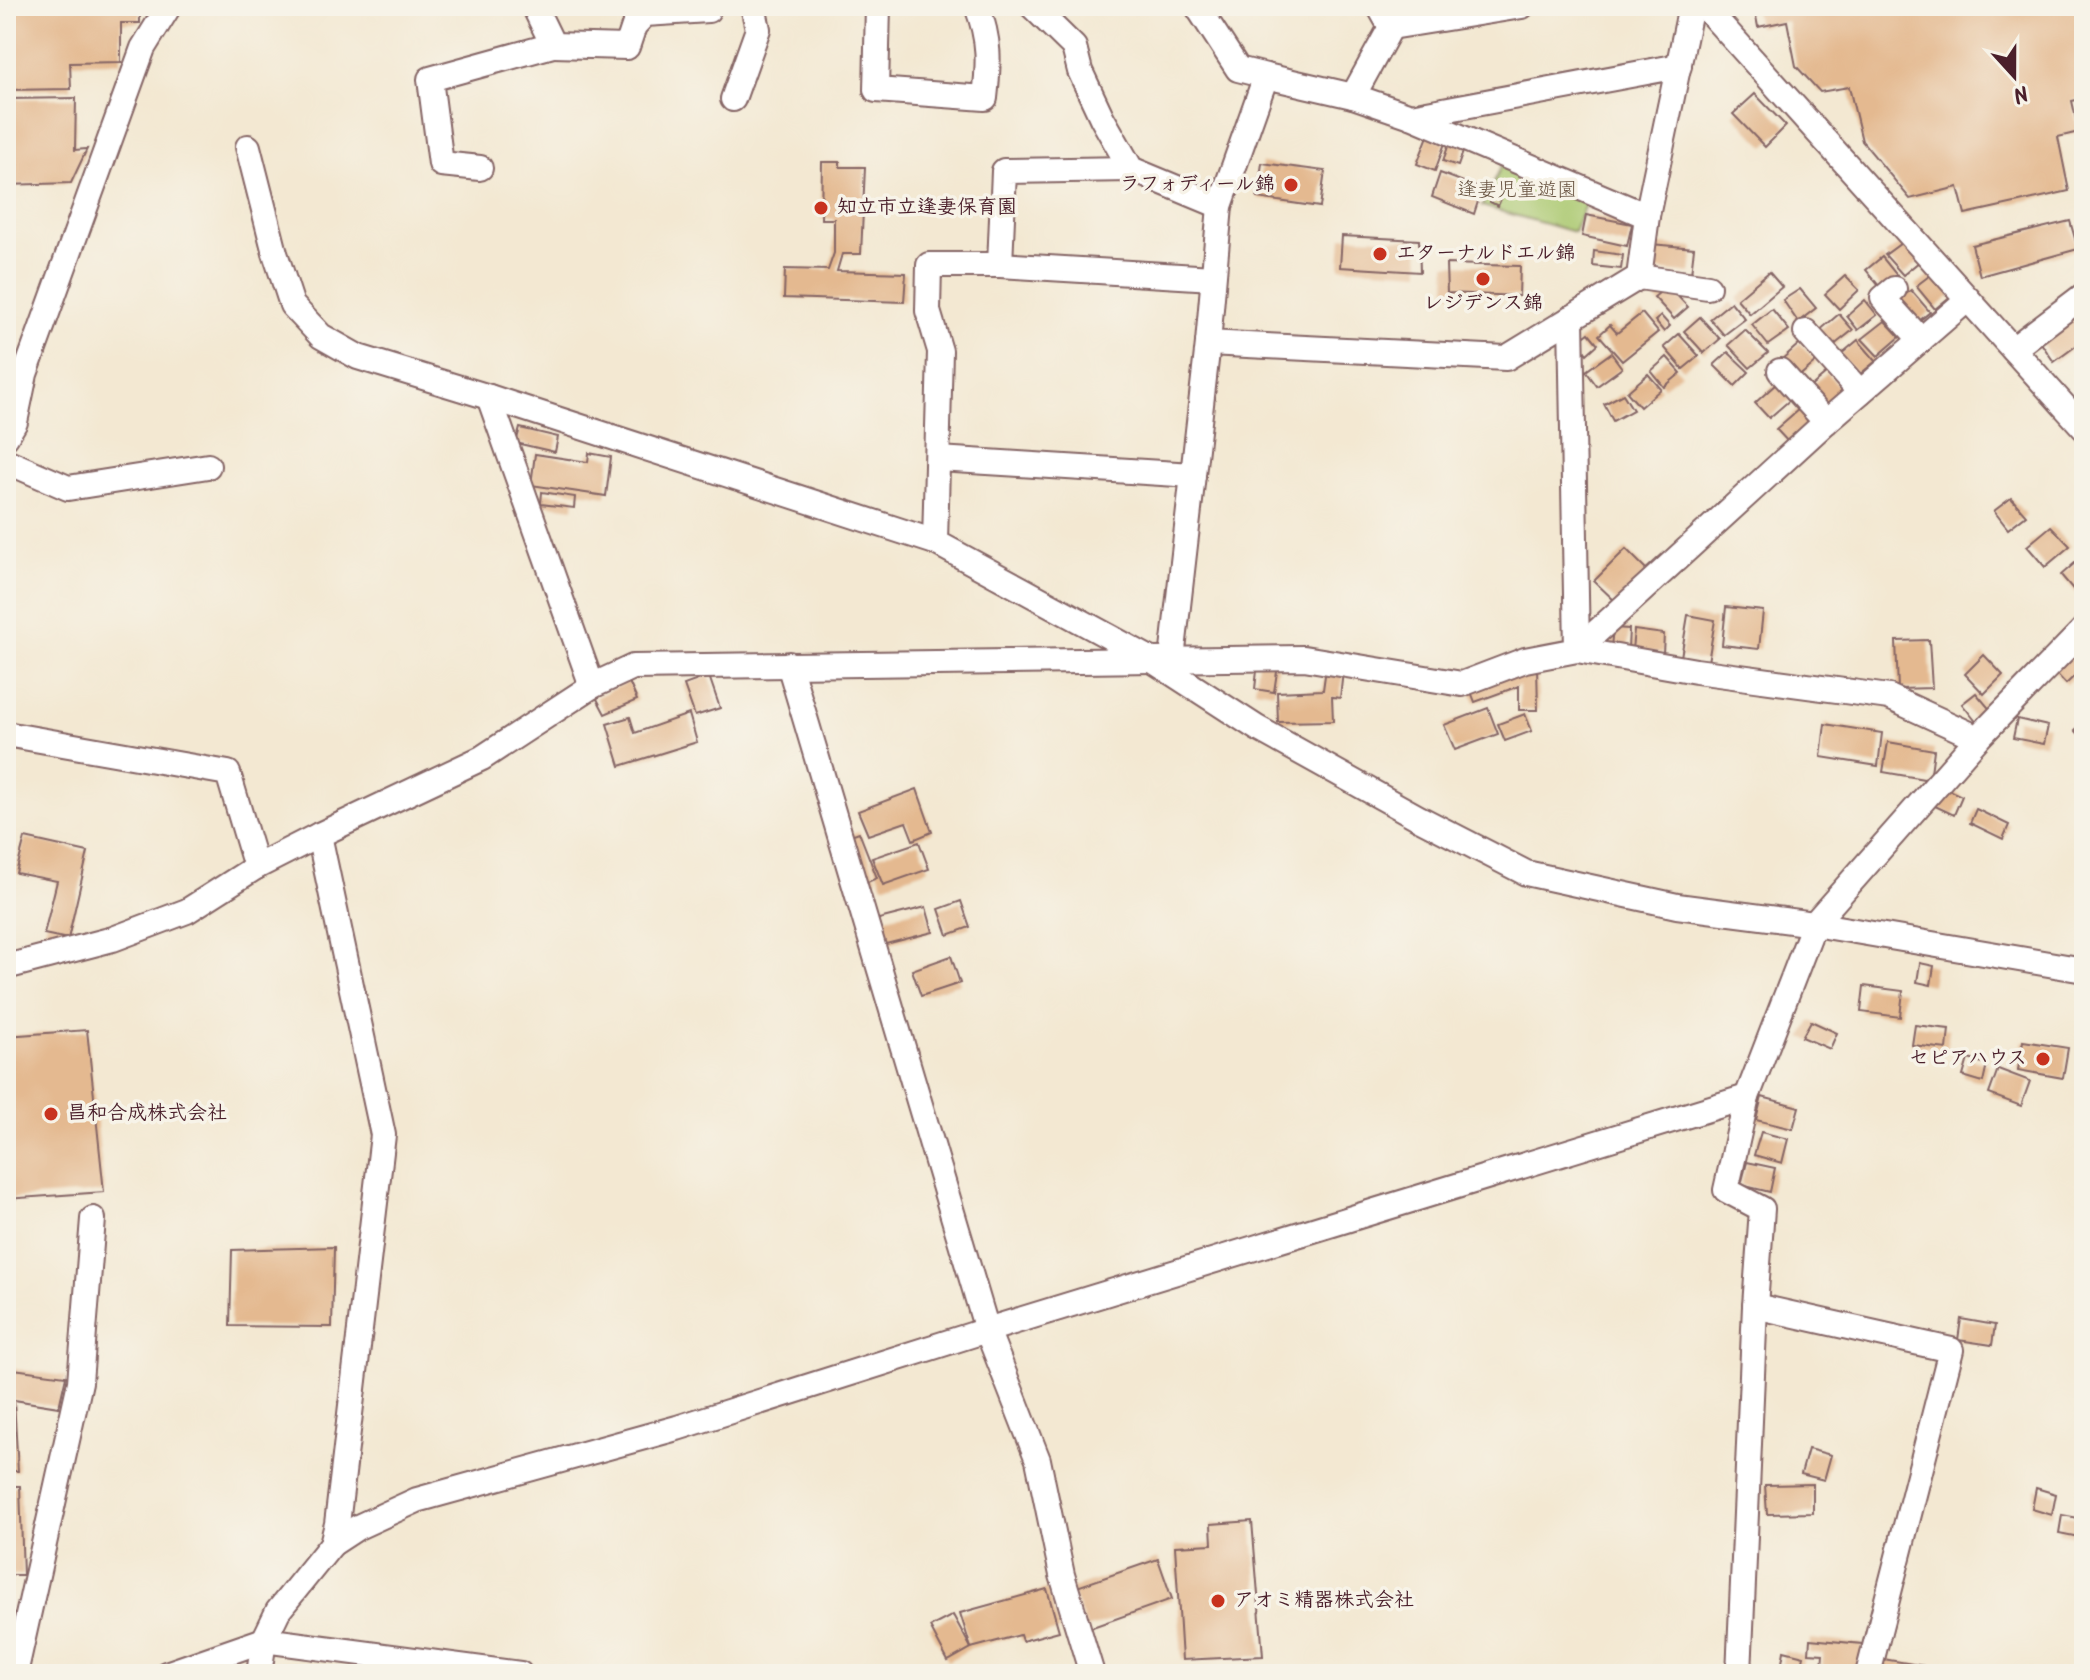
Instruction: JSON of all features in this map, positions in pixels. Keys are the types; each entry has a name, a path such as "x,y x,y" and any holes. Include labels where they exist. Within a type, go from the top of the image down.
{"street":[{"path":"6,437 15,422 25,374 143,48 169,6"},
{"path":"534,6 553,45"},
{"path":"733,99 758,29 753,6"},
{"path":"878,6 876,90 985,98 989,58 984,23 977,6"},
{"path":"1032,6 1074,47 1102,118 1131,169"},
{"path":"1197,6 1238,69 1353,96 1411,116 1647,216"},
{"path":"1353,96 1385,16 1522,6"},
{"path":"1639,277 1647,216 1691,6"},
{"path":"1704,6 2084,428"},
{"path":"480,168 441,164 430,79 553,45 627,47 634,26 645,14 708,10"},
{"path":"1411,116 1679,66"},
{"path":"1162,660 1193,475 1220,206 1266,76"},
{"path":"248,147 275,253 292,305 321,336 358,357 935,542 1162,660 1257,728 1526,873 1677,906 1814,924 2084,970"},
{"path":"1000,265 1004,171 1131,169 1220,206"},
{"path":"935,542 940,351 928,311 929,265 1000,265 1213,278"},
{"path":"1208,343 1506,358 1639,277 1708,287"},
{"path":"1894,289 1883,298 1921,340"},
{"path":"2013,349 2084,295"},
{"path":"1577,650 1826,422 1968,299"},
{"path":"1571,318 1577,650"},
{"path":"1806,332 1860,392"},
{"path":"1780,371 1826,422"},
{"path":"489,397 592,686"},
{"path":"939,459 1193,475"},
{"path":"6,461 68,488 208,466"},
{"path":"1739,1674 1762,1209 1726,1190 1747,1097 1814,924 1978,738 2084,629"},
{"path":"6,967 113,939 187,911 256,867 482,758 592,686 633,667 1304,658 1462,684 1525,660 1577,650 1696,671 1889,697 1978,738"},
{"path":"789,664 987,1330 1038,1460 1062,1575 1092,1674"},
{"path":"6,734 228,773 256,867"},
{"path":"319,835 383,1135 337,1524 332,1544"},
{"path":"259,1674 264,1640 278,1611 332,1544 358,1527 417,1500 677,1428 1747,1097"},
{"path":"15,1674 80,1382 93,1219"},
{"path":"1755,1306 1951,1350 1868,1674"},
{"path":"166,1674 264,1640 520,1674"}],"green space":[{"name":"逢妻児童遊園","path":"1504,161 1588,197 1574,232 1482,206"}],"building":[{"path":"19,6 140,6 140,23 121,23 121,62 70,63 71,89 6,90 6,17"},
{"path":"1754,6 2084,6 2084,98 2072,101 2079,132 2058,137 2069,191 1965,214 1958,187 1910,199 1862,141 1849,87 1820,92 1796,66 1787,21 1758,27"},
{"path":"1755,94 1786,126 1765,147 1733,114"},
{"path":"76,98 75,150 87,149 71,183 6,185 6,99"},
{"path":"1428,136 1445,143 1435,171 1417,164"},
{"path":"1450,141 1465,146 1458,166 1443,161"},
{"path":"822,162 840,162 840,167 865,167 861,254 842,254 837,271 906,273 904,302 784,298 785,269 828,270 834,253 834,219 821,219"},
{"name":"ラフォディール錦","path":"1262,163 1325,171 1320,207 1257,198"},
{"path":"1440,173 1482,189 1474,214 1432,197"},
{"path":"1495,190 1503,194 1498,206 1490,202"},
{"path":"1586,215 1632,224 1627,246 1582,236"},
{"path":"2070,221 2078,249 1980,276 1972,245"},
{"name":"エターナルドエル錦","path":"1342,236 1419,240 1420,272 1340,267"},
{"path":"1904,241 1920,261 1903,275 1885,255"},
{"path":"1651,244 1694,248 1691,274 1649,269"},
{"path":"1594,251 1623,255 1621,269 1593,266"},
{"path":"1882,257 1899,278 1883,291 1866,270"},
{"name":"レジデンス錦","path":"1446,264 1520,266 1519,296 1447,293"},
{"path":"1769,272 1782,287 1750,314 1737,299"},
{"path":"1933,273 1952,295 1935,309 1916,286"},
{"path":"1845,276 1859,290 1839,309 1825,294"},
{"path":"1668,286 1688,307 1674,319 1654,297"},
{"path":"1800,289 1816,308 1798,322 1783,300"},
{"path":"1911,290 1930,312 1914,325 1895,303"},
{"path":"1865,300 1877,315 1858,330 1847,316"},
{"path":"1731,302 1745,319 1724,335 1710,319"},
{"path":"2084,303 2084,340 2054,362 2037,337"},
{"path":"1772,309 1789,330 1768,345 1752,325"},
{"path":"1642,313 1658,332 1622,361 1599,335 1610,325 1617,333"},
{"path":"1839,314 1853,330 1833,346 1819,331"},
{"path":"1661,316 1670,326 1664,332 1655,321"},
{"path":"1700,317 1720,339 1704,353 1684,331"},
{"path":"1885,321 1900,337 1878,356 1862,339"},
{"path":"1745,330 1768,353 1750,368 1728,345"},
{"path":"1589,333 1598,344 1587,354 1577,342"},
{"path":"1679,334 1699,356 1683,369 1664,347"},
{"path":"1858,340 1876,361 1859,375 1840,355"},
{"path":"1800,343 1816,362 1797,378 1781,360"},
{"path":"1728,352 1749,372 1735,386 1714,365"},
{"path":"1611,353 1622,368 1597,386 1586,371"},
{"path":"1667,357 1681,373 1664,387 1651,371"},
{"path":"1827,373 1846,395 1829,409 1809,388"},
{"path":"1648,374 1661,389 1640,407 1627,392"},
{"path":"1776,384 1791,399 1769,418 1755,403"},
{"path":"1623,394 1633,410 1613,421 1604,404"},
{"path":"1799,409 1812,424 1790,444 1776,429"},
{"path":"520,428 558,437 555,452 516,443"},
{"path":"589,453 611,457 606,496 531,485 535,454 588,462"},
{"path":"542,492 575,497 574,508 541,504"},
{"path":"2011,498 2026,515 2008,529 1994,511"},
{"path":"2051,526 2070,546 2045,567 2027,546"},
{"path":"1626,549 1648,571 1617,603 1594,581"},
{"path":"2084,555 2084,587 2077,594 2061,575"},
{"path":"1726,607 1763,611 1759,649 1722,645"},
{"path":"1688,615 1715,620 1708,662 1681,657"},
{"path":"1613,628 1629,629 1628,649 1611,647"},
{"path":"1634,630 1664,634 1663,653 1632,650"},
{"path":"1929,640 1932,688 1898,689 1896,641"},
{"path":"2072,652 2084,667 2066,684 2053,670"},
{"path":"1984,655 2003,675 1984,694 1965,674"},
{"path":"1258,661 1278,665 1274,692 1255,689"},
{"path":"1537,666 1538,710 1519,710 1519,686 1475,702 1468,684"},
{"path":"1326,668 1343,671 1340,698 1332,697 1333,721 1278,722 1277,692 1323,690"},
{"path":"709,676 720,708 695,716 684,685"},
{"path":"629,682 637,700 605,714 596,697"},
{"path":"1976,693 1993,713 1978,724 1962,704"},
{"path":"1488,708 1498,734 1455,750 1444,725"},
{"path":"689,714 697,742 620,766 607,724 630,717 635,733"},
{"path":"1525,714 1532,731 1505,741 1498,724"},
{"path":"2017,719 2048,726 2044,744 2013,738"},
{"path":"2084,722 2084,740 2075,730"},
{"path":"1825,724 1882,733 1878,766 1821,757"},
{"path":"1888,742 1934,750 1930,780 1883,772"},
{"path":"1944,788 1962,796 1954,815 1935,806"},
{"path":"917,789 932,832 913,840 906,822 868,835 858,811"},
{"path":"1976,809 2009,825 2003,839 1970,823"},
{"path":"859,832 877,878 863,884 845,837"},
{"path":"25,838 88,852 68,939 44,934 57,881 16,873"},
{"path":"919,842 929,869 883,885 872,858"},
{"path":"961,901 970,927 948,935 939,909"},
{"path":"926,907 933,932 882,945 875,920"},
{"path":"951,956 960,983 921,996 912,970"},
{"path":"1920,963 1934,966 1931,985 1917,982"},
{"path":"1864,986 1903,991 1900,1017 1861,1012"},
{"path":"1811,1021 1837,1033 1830,1049 1802,1037"},
{"path":"1915,1025 1949,1029 1947,1049 1912,1045"},
{"name":"昌和合成株式会社","path":"87,1030 104,1192 6,1199 6,1036"},
{"name":"セピアハウス","path":"2023,1041 2068,1048 2063,1078 2018,1070"},
{"path":"1968,1059 1987,1064 1983,1082 1963,1076"},
{"path":"1998,1069 2030,1081 2021,1106 1989,1094"},
{"path":"1762,1097 1799,1107 1793,1129 1756,1120"},
{"path":"1761,1132 1788,1139 1782,1163 1754,1155"},
{"path":"1747,1162 1775,1168 1770,1192 1741,1185"},
{"path":"334,1247 332,1327 230,1326 232,1250"},
{"path":"1961,1319 1995,1325 1992,1345 1958,1340"},
{"path":"6,1368 66,1376 59,1407 14,1400 18,1471 6,1471"},
{"path":"1808,1449 1831,1455 1824,1480 1801,1474"},
{"path":"1813,1484 1813,1513 1767,1514 1765,1485"},
{"path":"6,1486 20,1486 23,1575 6,1575"},
{"path":"2036,1488 2056,1494 2052,1515 2032,1509"},
{"path":"2062,1515 2084,1519 2084,1538 2059,1533"},
{"name":"アオミ精器株式会社","path":"1252,1521 1263,1656 1182,1660 1175,1546 1212,1544 1211,1524"},
{"path":"1158,1559 1172,1599 1087,1629 1071,1589"},
{"path":"1047,1589 1059,1631 1022,1641 1020,1635 971,1648 960,1613"},
{"path":"953,1615 971,1648 948,1661 930,1627"},
{"path":"1810,1639 1862,1644 1860,1673 1822,1668 1823,1654 1809,1653"},
{"path":"1784,1651 1804,1656 1800,1674 1780,1674"},
{"path":"1883,1659 1925,1666 1924,1674 1881,1674"}],"place":[{"name":"ラフォディール錦","path":"1291,185"},
{"name":"知立市立逢妻保育園","path":"821,208"},
{"name":"エターナルドエル錦","path":"1380,254"},
{"name":"レジデンス錦","path":"1483,279"},
{"name":"セピアハウス","path":"2043,1059"},
{"name":"昌和合成株式会社","path":"51,1114"},
{"name":"アオミ精器株式会社","path":"1218,1601"}]}
